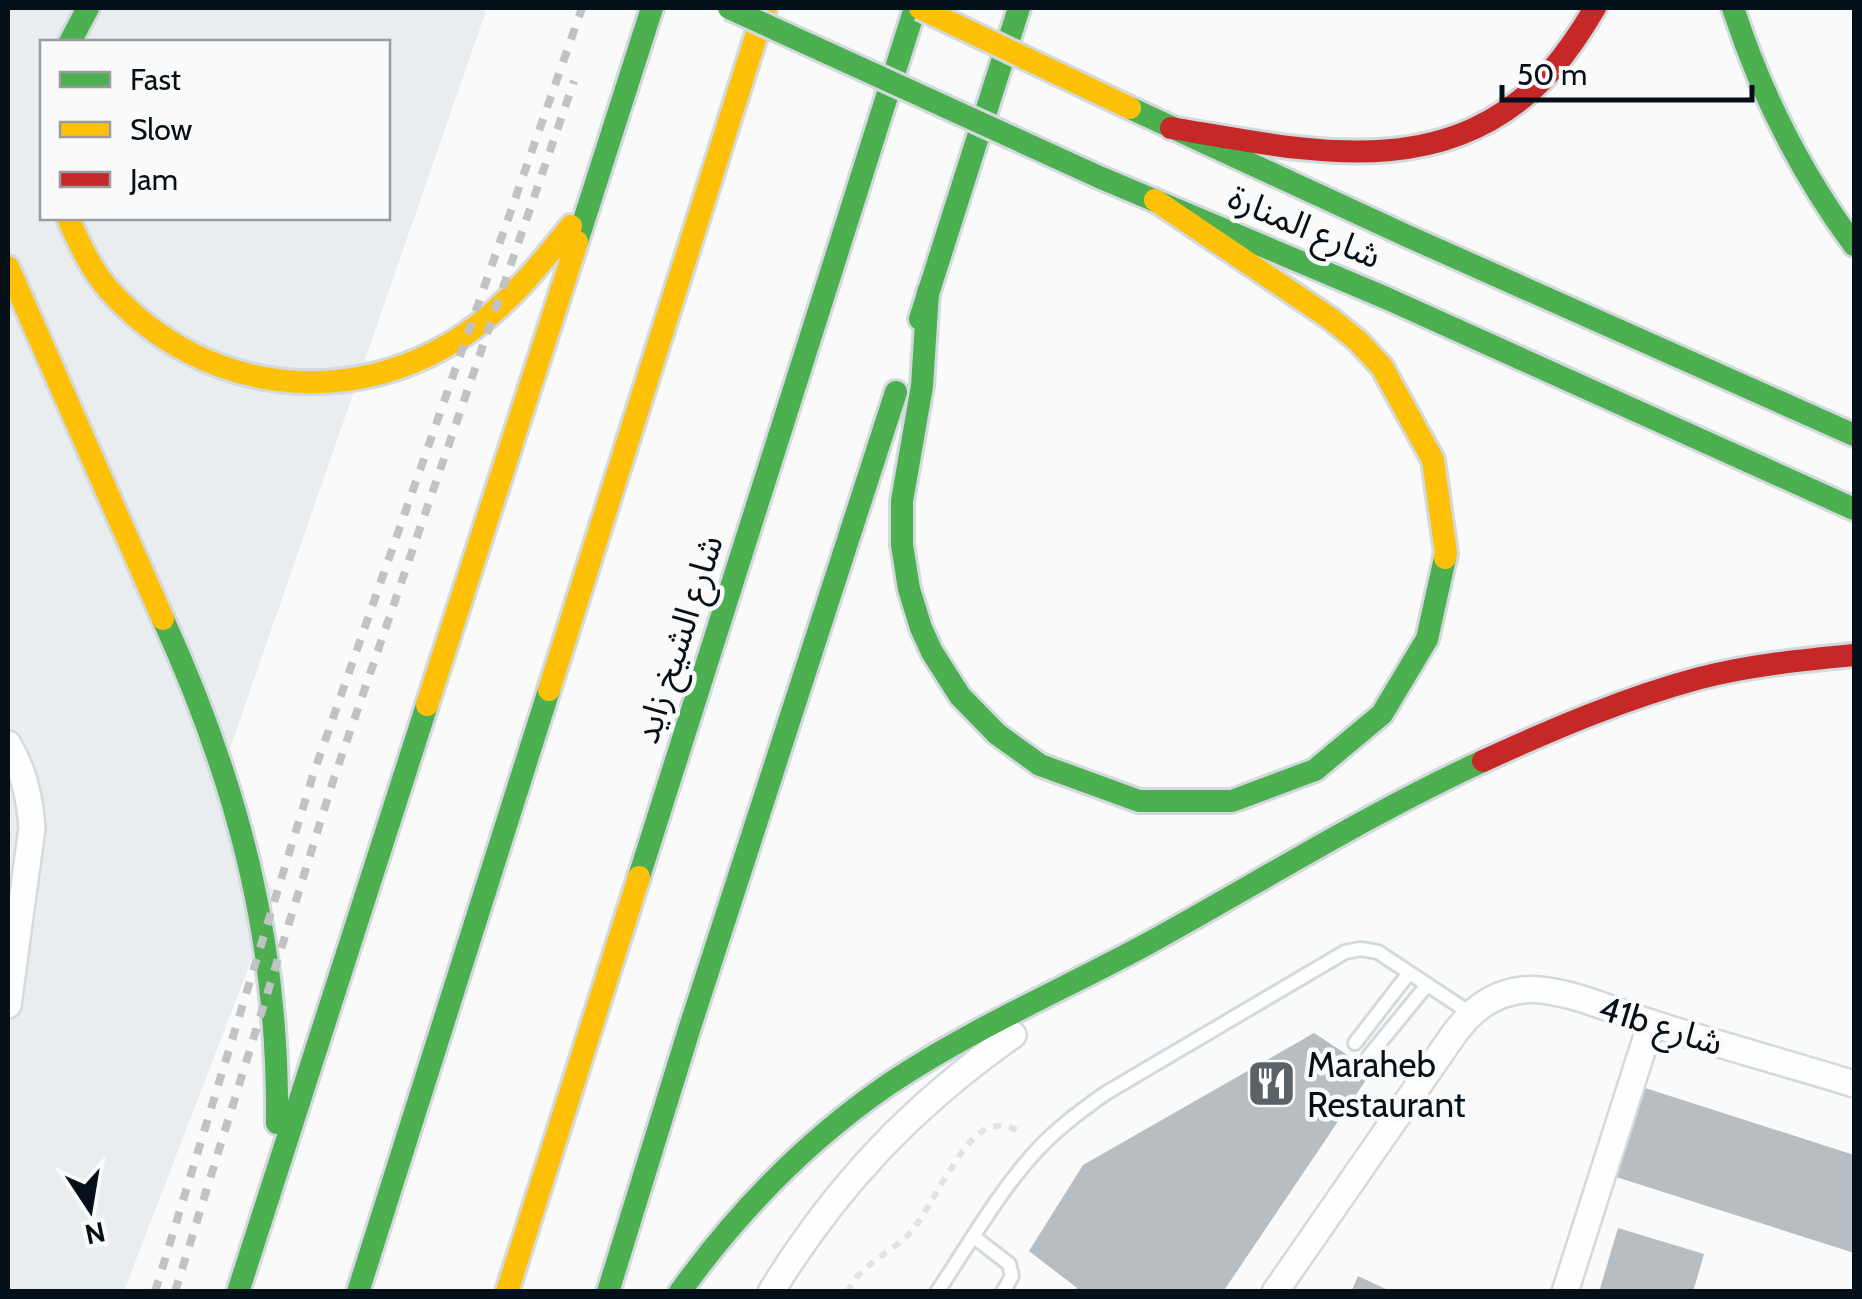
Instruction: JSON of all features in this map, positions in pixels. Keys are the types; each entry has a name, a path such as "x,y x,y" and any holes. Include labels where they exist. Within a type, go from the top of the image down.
{"main road":[{"path":"71,40 88,8"},
{"path":"238,1292 652,8"},
{"name":"شارع المنارة","path":"729,8 1100,178 1386,298 1854,509"},
{"path":"358,1292 766,8"},
{"name":"شارع المنارة","path":"917,8 1171,128 1854,435"},
{"name":"شارع الشيخ زايد","path":"508,1292 917,8"},
{"path":"608,1292 1018,8"},
{"path":"1171,128 1346,153 1418,146 1486,123 1522,99 1554,70 1596,8"},
{"path":"1733,8 1767,98 1792,148 1854,244"},
{"path":"928,292 926,357 904,485 904,563 925,638 944,674 967,705 994,733 1042,767 1098,792 1138,802 1180,806 1220,802 1261,793 1300,778 1367,731 1394,701 1417,666 1436,616 1446,550 1436,470 1404,397 1380,364 1351,336 1155,200"},
{"path":"69,220 82,250 108,289 140,322 179,350 237,374 268,381 315,384 362,379 407,365 483,322 515,294 589,204"},
{"path":"8,267 189,679 243,832 261,912 279,1073 268,1199"},
{"path":"680,1292 720,1238 763,1190 859,1105 970,1037 1349,830 1556,727 1678,684 1798,660 1854,656"}],"street":[{"path":"1737,670 1854,668"},
{"path":"8,744 24,779 32,828 8,1005"},
{"path":"772,1292 847,1183 904,1123 966,1068 1148,943"},
{"name":"41b شارع","path":"1470,1013 1495,996 1525,989 1556,992 1854,1084"},
{"path":"1275,1292 1470,1013"},
{"path":"1565,1292 1651,1023"}],"lane":[{"path":"938,1292 1014,1178 1072,1117 1345,952 1378,952 1470,1013"},
{"path":"1355,1043 1409,972"},
{"path":"1369,1056 1427,985"},
{"path":"974,1237 1009,1264 1012,1276 1003,1292"}],"path":[{"path":"848,1292 874,1262 912,1231 978,1134 994,1126 1013,1127 1041,1146"}],"shaded area":[{"path":"8,8 487,8 217,786 276,896 124,1291 8,1292"}],"building":[{"path":"1314,1033 1372,1071 1223,1292 1074,1292 1077,1288 1029,1251 1083,1165"},
{"path":"1642,1087 1854,1155 1854,1253 1613,1176"},
{"path":"1618,1228 1704,1254 1693,1292 1599,1292"},
{"path":"1358,1276 1392,1292 1351,1292"}],"railway":[{"path":"155,1292 313,775 582,8"},
{"path":"175,1292 333,781 574,81"}],"traffic: fast":[{"path":"71,40 88,8"},
{"path":"577,242 652,8"},
{"path":"729,8 1099,177"},
{"path":"639,877 915,8"},
{"path":"920,319 1019,8"},
{"path":"1733,8 1784,131 1816,189 1854,245"},
{"path":"1130,108 1854,435"},
{"path":"1099,177 1386,298 1854,509"},
{"path":"928,292 922,386 902,501 902,545 909,589 932,652 960,696 997,734 1040,765 1139,801 1232,801 1315,770 1382,714 1427,639 1445,558"},
{"path":"608,1292 896,392"},
{"path":"163,619 213,742 249,865 271,991 277,1123"},
{"path":"358,1292 549,690"},
{"path":"238,1292 427,705"},
{"path":"680,1292 725,1233 775,1179 829,1129 889,1084 984,1028 1483,761"}],"traffic: slow":[{"path":"549,690 765,8"},
{"path":"920,8 1130,108"},
{"path":"1155,200 1331,319 1382,367 1433,460 1445,558"},
{"path":"69,220 91,265 110,291 147,325 188,352 232,370 278,380 326,382 373,375 420,359 464,335 508,298 571,226"},
{"path":"427,705 577,242"},
{"path":"8,267 163,619"},
{"path":"507,1292 639,877"}],"traffic: jam":[{"path":"1171,128 1322,150 1372,151 1420,146 1466,132 1510,108 1551,71 1595,8"},
{"path":"1483,761 1590,715 1700,678 1757,666 1854,655"}],"place":[{"name":"Maraheb Restaurant","path":"1272,1084"}]}
